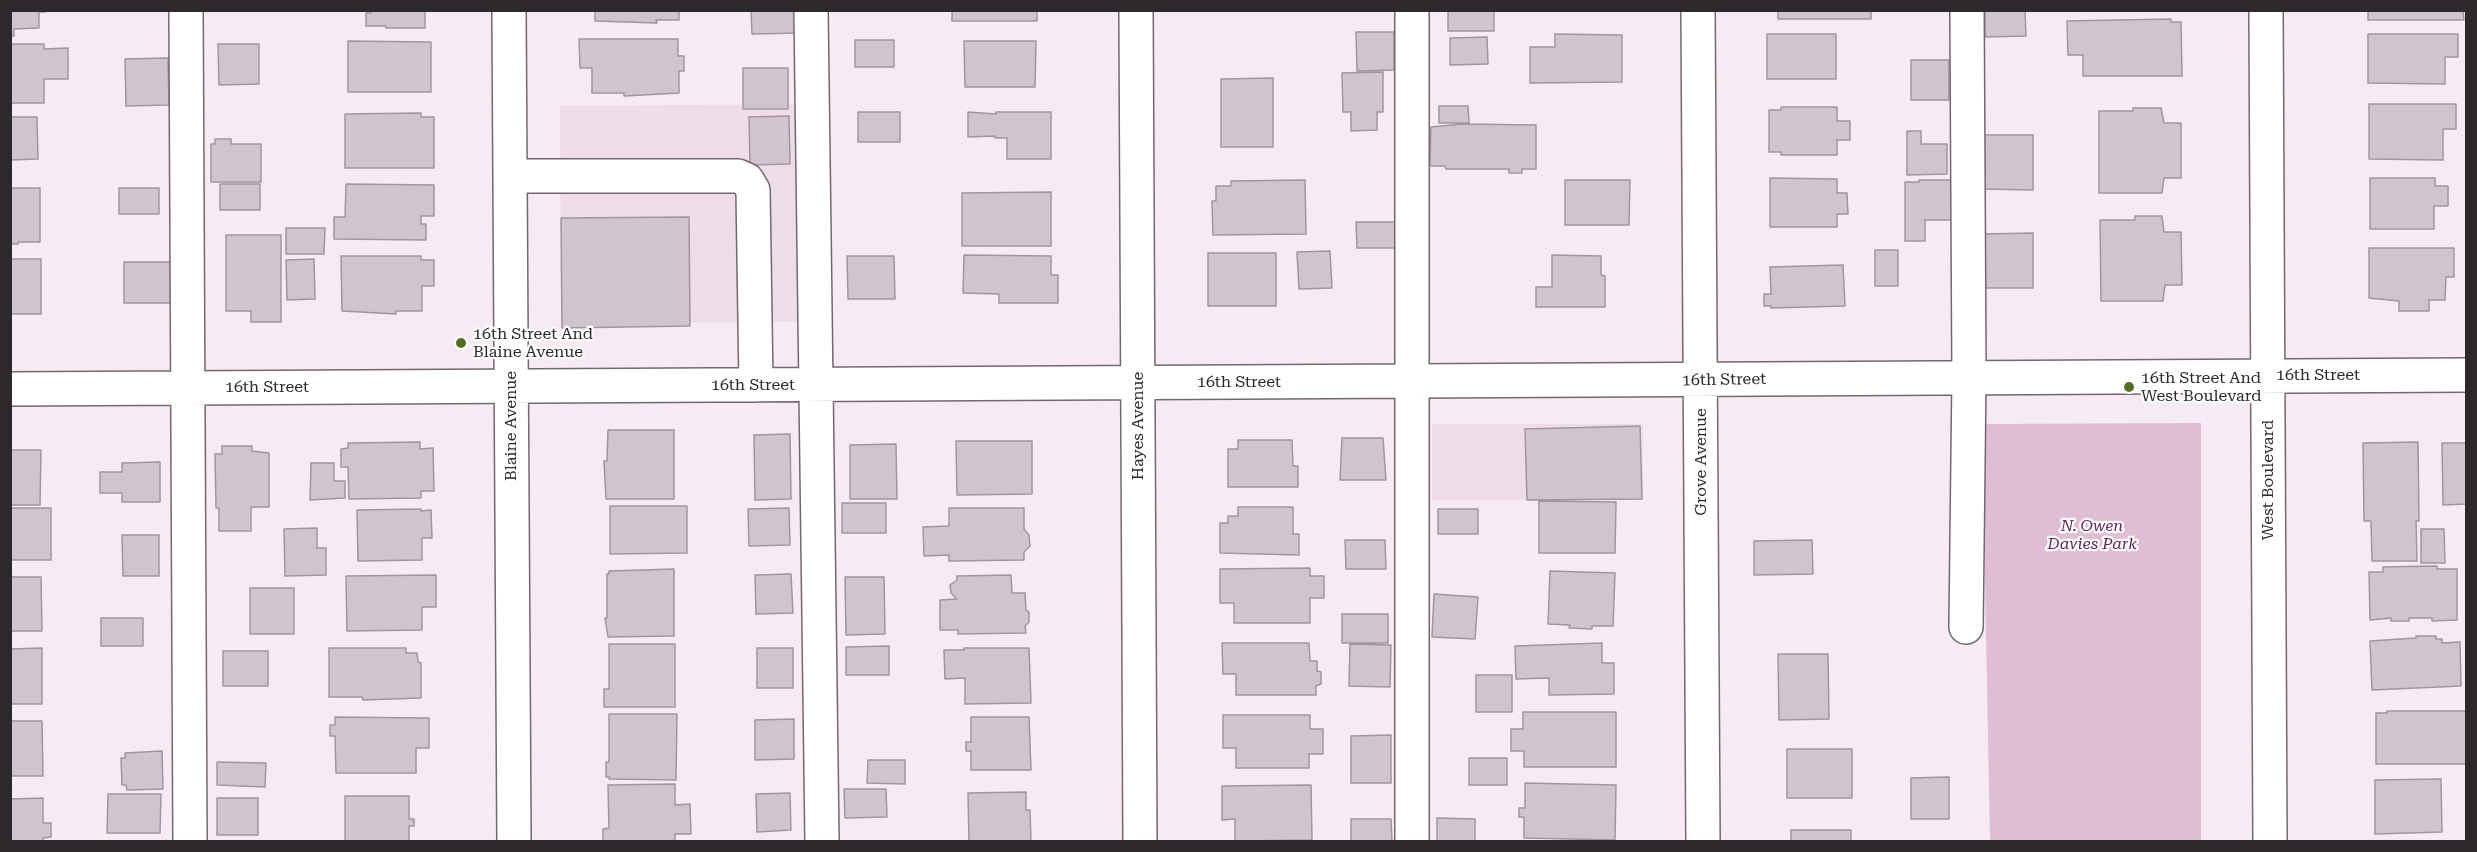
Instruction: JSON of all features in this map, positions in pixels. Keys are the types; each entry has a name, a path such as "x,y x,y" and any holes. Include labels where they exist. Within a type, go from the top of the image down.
{"street":[{"path":"186,10 190,842"},
{"name":"Blaine Avenue","path":"509,10 514,842"},
{"path":"811,10 822,842"},
{"name":"Hayes Avenue","path":"1136,10 1140,842"},
{"path":"1412,10 1412,842"},
{"name":"Grove Avenue","path":"1698,10 1703,842"},
{"path":"1966,627 1969,377 1967,10"},
{"name":"West Boulevard","path":"2266,10 2270,842"},
{"path":"510,176 738,176 747,180 753,189 756,385"},
{"name":"16th Street","path":"10,389 2466,375"}],"shaded area":[{"path":"802,104 804,322 561,323 560,106"},
{"path":"1432,424 1643,424 1643,500 1432,500"}],"green space":[{"name":"N. Owen Davies Park","path":"2201,423 2201,841 1990,841 1982,424"}],"building":[{"path":"10,10 46,10 46,12 39,12 39,28 14,29 14,36 10,36"},
{"path":"371,10 438,11 425,11 425,28 386,28 386,26 366,26 366,13 371,13"},
{"path":"595,10 679,10 679,20 656,20 657,23 595,21"},
{"path":"751,10 799,10 800,33 752,34"},
{"path":"952,10 1037,10 1037,21 952,21"},
{"path":"1281,10 1281,11 1206,11"},
{"path":"1448,10 1494,10 1494,31 1448,31"},
{"path":"1778,10 1871,10 1871,19 1778,19"},
{"path":"1985,10 2025,10 2026,36 1985,37"},
{"path":"2368,10 2463,10 2464,20 2368,20"},
{"path":"2171,19 2171,22 2181,22 2182,76 2083,76 2083,55 2068,55 2067,21"},
{"path":"1356,32 1394,32 1394,70 1357,71"},
{"path":"1555,34 1622,35 1622,82 1530,83 1530,47 1555,47"},
{"path":"1767,34 1836,34 1836,79 1767,79"},
{"path":"2368,34 2458,34 2458,57 2445,57 2445,84 2368,83"},
{"path":"1487,37 1488,64 1450,65 1450,38"},
{"path":"579,39 678,39 678,56 684,56 684,71 679,71 679,93 624,96 624,93 592,93 592,68 580,68"},
{"path":"855,40 894,40 894,67 855,67"},
{"path":"348,41 431,42 431,92 348,92"},
{"path":"964,41 1036,41 1035,87 965,87"},
{"path":"10,44 44,44 44,49 68,48 68,79 44,79 44,103 10,103"},
{"path":"218,44 259,44 259,84 219,85"},
{"path":"168,58 169,105 126,106 125,59"},
{"path":"1911,60 1949,60 1949,100 1911,100"},
{"path":"743,68 788,68 788,109 743,109"},
{"path":"1383,72 1383,112 1377,112 1377,130 1351,131 1351,112 1343,112 1342,73"},
{"path":"1273,78 1273,147 1221,147 1221,79"},
{"path":"2369,104 2456,104 2456,129 2443,129 2443,160 2369,159"},
{"path":"1439,106 1468,106 1469,123 1439,123"},
{"path":"1781,107 1837,107 1837,121 1850,121 1850,140 1837,140 1837,155 1781,155 1781,152 1769,152 1769,110 1781,110"},
{"path":"2133,108 2161,108 2164,123 2181,123 2181,178 2164,178 2162,193 2099,193 2099,111 2133,111"},
{"path":"858,112 900,112 900,142 858,142"},
{"path":"968,112 996,114 996,112 1051,112 1051,159 1007,159 1007,138 968,137"},
{"path":"421,113 421,117 434,117 434,168 345,168 345,114"},
{"path":"789,116 790,164 750,165 749,117"},
{"path":"10,117 37,117 38,159 10,160"},
{"path":"1462,124 1536,125 1536,169 1522,169 1522,173 1509,173 1509,169 1446,169 1445,166 1430,166 1431,127"},
{"path":"1907,131 1921,131 1921,144 1947,144 1947,174 1907,175"},
{"path":"1984,135 2033,135 2033,190 1984,189"},
{"path":"215,139 231,139 231,144 261,144 261,182 211,182 211,144 215,144"},
{"path":"1770,178 1837,179 1837,193 1847,193 1848,214 1837,214 1837,227 1770,227"},
{"path":"2370,178 2435,178 2435,186 2448,186 2448,206 2434,206 2434,229 2370,229"},
{"path":"1305,180 1306,234 1213,235 1212,201 1216,201 1216,186 1231,186 1231,181"},
{"path":"1565,180 1630,180 1629,225 1565,225"},
{"path":"1919,180 1958,180 1958,220 1925,220 1925,241 1905,241 1905,182 1919,182"},
{"path":"220,184 260,184 260,210 220,210"},
{"path":"346,184 434,185 434,216 421,216 421,224 426,224 426,240 334,239 334,217 345,217"},
{"path":"10,188 40,188 40,242 10,244"},
{"path":"119,188 159,188 159,214 119,214"},
{"path":"1051,192 1051,246 962,246 962,193"},
{"path":"2135,216 2162,216 2164,232 2181,232 2182,285 2165,285 2163,301 2101,301 2100,220 2135,220"},
{"path":"689,217 690,326 562,328 561,218"},
{"path":"1356,222 1395,222 1396,248 1357,248"},
{"path":"286,228 325,228 324,254 286,254"},
{"path":"2033,233 2033,288 1985,288 1984,234"},
{"path":"226,235 281,235 281,322 251,322 251,311 226,311"},
{"path":"2369,248 2454,248 2454,277 2446,277 2445,300 2429,300 2429,311 2399,311 2399,301 2369,298"},
{"path":"1875,250 1898,250 1898,286 1875,286"},
{"path":"1330,251 1332,288 1299,289 1297,252"},
{"path":"1208,253 1276,253 1276,306 1208,306"},
{"path":"964,255 1051,256 1051,275 1058,275 1058,303 999,303 999,294 963,293"},
{"path":"1552,255 1601,256 1601,275 1605,276 1605,307 1536,307 1536,287 1552,287"},
{"path":"341,256 421,256 421,260 434,260 434,286 422,286 422,311 396,311 396,314 342,311"},
{"path":"847,256 894,256 895,299 848,299"},
{"path":"10,259 41,259 41,314 10,314"},
{"path":"314,259 315,299 287,300 286,260"},
{"path":"124,262 175,262 175,303 124,303"},
{"path":"1843,265 1845,306 1771,308 1771,306 1764,306 1764,294 1771,294 1770,267"},
{"path":"1640,426 1642,499 1527,500 1525,429"},
{"path":"608,430 674,430 674,499 606,499 604,461 607,461"},
{"path":"790,434 791,499 755,500 754,435"},
{"path":"1342,438 1383,438 1386,480 1340,480"},
{"path":"1238,440 1292,440 1293,466 1298,466 1298,487 1228,487 1228,449 1238,449"},
{"path":"956,441 1032,441 1032,494 957,495"},
{"path":"420,442 420,449 433,448 434,491 421,491 421,498 349,499 348,467 341,467 341,449 348,448 348,443"},
{"path":"2418,442 2417,561 2372,561 2371,521 2364,521 2363,443"},
{"path":"2442,443 2466,443 2466,504 2443,505"},
{"path":"896,444 897,499 850,499 850,445"},
{"path":"222,446 252,446 252,451 269,453 269,507 251,507 251,531 219,531 219,508 216,508 215,454 222,454"},
{"path":"10,450 41,450 40,505 10,505"},
{"path":"160,462 160,502 122,502 122,493 100,493 100,472 122,472 122,463"},
{"path":"311,463 334,463 334,481 345,481 345,498 310,500"},
{"path":"1539,501 1616,502 1615,553 1539,553"},
{"path":"842,503 886,503 886,533 842,533"},
{"path":"610,506 687,506 687,553 610,554"},
{"path":"1238,507 1293,507 1293,534 1299,534 1299,555 1220,553 1220,523 1228,523 1228,516 1238,516"},
{"path":"10,508 51,508 51,560 10,560"},
{"path":"789,508 790,545 749,546 748,509"},
{"path":"949,508 1024,508 1024,529 1029,535 1030,546 1024,552 1024,560 949,561 949,555 924,556 923,527 949,526"},
{"path":"421,509 421,511 431,510 432,538 422,538 422,560 358,561 357,510"},
{"path":"1438,509 1478,509 1478,534 1438,534"},
{"path":"317,528 317,548 326,548 326,575 285,576 284,529"},
{"path":"2421,529 2444,529 2445,563 2421,563"},
{"path":"122,535 159,535 159,576 123,576"},
{"path":"1345,540 1385,540 1386,569 1346,569"},
{"path":"1812,540 1813,574 1754,575 1754,541"},
{"path":"2437,566 2437,569 2457,569 2457,620 2432,621 2432,618 2409,618 2409,621 2391,621 2391,618 2370,620 2369,572 2383,572 2383,567"},
{"path":"1310,568 1310,576 1324,576 1324,598 1310,598 1310,623 1234,623 1234,603 1220,603 1220,569"},
{"path":"674,569 674,636 608,637 605,618 607,618 607,574 609,571"},
{"path":"1550,571 1615,573 1613,626 1592,626 1592,629 1548,624"},
{"path":"791,574 793,613 756,614 755,575"},
{"path":"436,575 436,607 422,607 422,630 347,631 346,576"},
{"path":"1011,575 1012,593 1025,593 1026,610 1029,612 1029,622 1025,626 1026,633 958,634 958,630 940,630 940,600 957,599 951,593 950,585 957,580 957,576"},
{"path":"10,577 41,577 42,631 10,631"},
{"path":"845,577 884,577 885,634 846,635"},
{"path":"250,588 294,588 294,634 250,634"},
{"path":"1434,594 1478,597 1475,639 1432,637"},
{"path":"1342,614 1388,614 1388,643 1342,643"},
{"path":"101,618 143,618 143,646 101,646"},
{"path":"2416,636 2436,636 2436,639 2442,639 2442,643 2460,642 2461,686 2372,690 2370,641 2416,638"},
{"path":"1222,643 1309,643 1310,661 1317,661 1317,671 1321,672 1321,684 1316,686 1316,695 1236,695 1236,674 1223,674"},
{"path":"1602,643 1602,663 1614,663 1614,694 1549,695 1549,678 1516,679 1515,646"},
{"path":"609,644 675,644 675,707 604,707 604,689 609,689"},
{"path":"1350,644 1391,645 1390,687 1349,686"},
{"path":"889,646 889,675 846,675 846,647"},
{"path":"42,648 42,704 10,704 10,649"},
{"path":"329,648 406,648 406,653 417,653 418,662 421,663 421,698 363,700 362,697 329,697"},
{"path":"757,648 793,648 793,688 757,688"},
{"path":"964,648 1029,648 1031,703 965,704 965,678 945,679 944,650 964,650"},
{"path":"223,651 268,651 268,686 223,686"},
{"path":"1778,654 1828,654 1829,719 1779,720"},
{"path":"1476,675 1512,675 1512,712 1476,712"},
{"path":"2387,711 2466,711 2466,764 2376,764 2376,713 2387,713"},
{"path":"1523,712 1616,712 1616,767 1524,767 1524,751 1511,751 1511,729 1523,729"},
{"path":"609,714 677,714 676,780 609,779 610,777 606,777 606,762 609,762"},
{"path":"1223,715 1310,715 1310,729 1323,729 1323,754 1309,754 1309,768 1236,768 1236,748 1223,748"},
{"path":"335,717 429,718 429,748 416,748 416,773 336,773 335,736 330,736 330,725 335,725"},
{"path":"971,717 1029,717 1031,770 971,770 971,751 966,751 966,742 971,742"},
{"path":"794,719 794,759 755,760 755,720"},
{"path":"10,721 42,721 43,776 10,776"},
{"path":"1391,735 1391,783 1351,783 1351,736"},
{"path":"1787,749 1852,749 1852,798 1787,798"},
{"path":"162,751 163,789 127,790 126,785 122,785 121,758 125,758 125,753"},
{"path":"1469,758 1507,758 1507,785 1469,785"},
{"path":"868,760 905,760 905,784 867,783"},
{"path":"217,762 266,763 265,787 217,785"},
{"path":"1949,777 1949,819 1911,819 1911,778"},
{"path":"2441,779 2442,832 2375,834 2375,780"},
{"path":"1525,783 1616,785 1615,840 1524,838 1524,817 1519,817 1519,808 1525,808"},
{"path":"675,784 675,805 690,804 691,834 675,834 675,842 603,842 603,829 609,828 608,785"},
{"path":"1311,785 1312,840 1235,841 1235,819 1222,820 1222,786"},
{"path":"844,789 886,789 887,817 845,818"},
{"path":"1026,792 1026,810 1030,810 1031,842 969,842 968,793"},
{"path":"790,793 791,830 757,832 756,794"},
{"path":"108,794 161,794 160,833 107,833"},
{"path":"345,796 409,796 409,819 414,819 414,826 409,826 409,842 345,842"},
{"path":"43,798 43,823 51,823 51,837 43,838 43,842 10,842 10,799"},
{"path":"217,798 258,798 258,835 217,835"},
{"path":"1437,818 1475,819 1475,842 1437,842"},
{"path":"1351,819 1391,819 1392,842 1351,842"},
{"path":"1791,830 1851,830 1851,842 1791,842"}],"place":[{"name":"16th Street And Blaine Avenue","path":"461,343"},
{"name":"16th Street And West Boulevard","path":"2129,387"}]}
